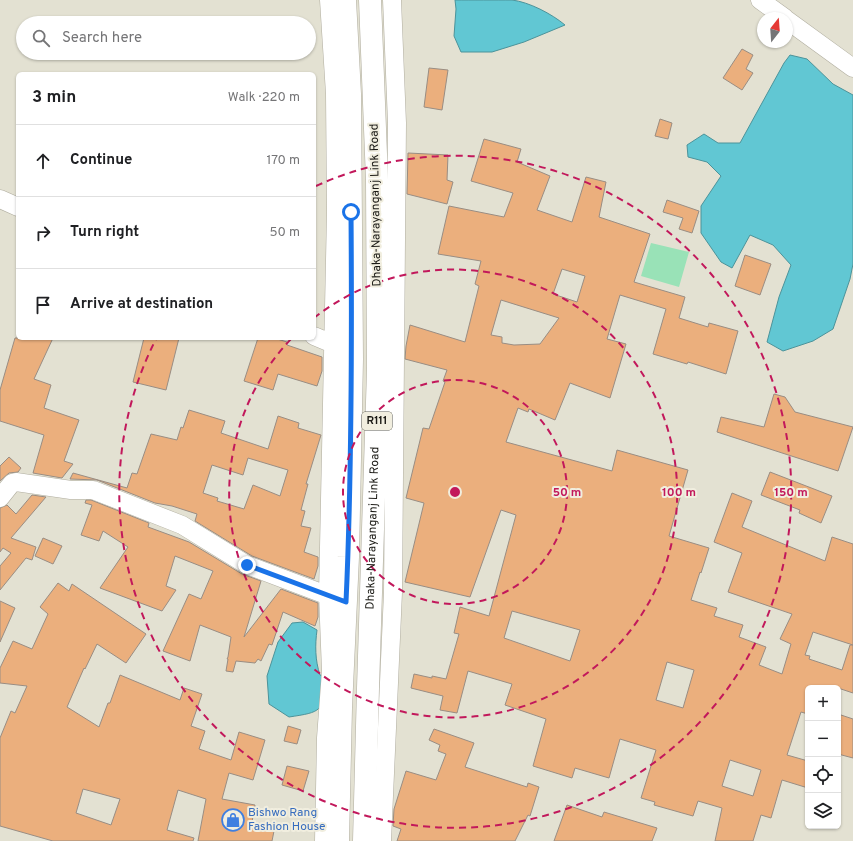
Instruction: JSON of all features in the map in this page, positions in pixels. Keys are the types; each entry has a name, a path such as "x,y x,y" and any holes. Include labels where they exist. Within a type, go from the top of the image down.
{"main road":[{"name":"Dhaka-Narayanganj Link Road","path":"338,841 341,708 337,599 348,541 352,351 350,94 345,0"},
{"name":"Dhaka-Narayanganj Link Road","path":"364,841 378,370 377,180 370,0"}],"street":[{"path":"324,841 326,738 337,599 333,344 336,212 335,110 329,0"},
{"path":"382,841 393,584 397,123 392,0"},
{"path":"760,0 776,12"},
{"path":"793,24 853,68"},
{"path":"0,199 16,206"},
{"path":"316,337 333,344"},
{"path":"0,498 12,483 16,482 71,490 93,490 182,525 247,565 337,599"}],"green space":[{"path":"651,243 689,252 679,287 641,276"}],"water":[{"path":"455,0 519,1 540,9 565,25 524,42 492,52 461,52 454,36 456,9"},
{"path":"790,55 807,59 833,84 853,95 853,264 850,279 833,329 813,341 783,351 767,342 779,297 791,265 773,245 750,235 732,268 721,262 701,233 701,206 721,176 707,162 688,157 687,145 704,134 718,143 740,143 784,63"},
{"path":"303,622 317,630 316,652 318,669 320,675 329,679 322,704 319,708 308,714 289,717 269,704 267,676 278,642 292,623"}],"building":[{"path":"742,49 753,55 746,69 753,73 742,90 723,78"},
{"path":"429,68 448,70 442,110 424,107"},
{"path":"660,119 672,123 668,139 655,136"},
{"path":"484,139 521,149 517,162 550,176 537,210 572,222 586,177 606,182 599,217 650,234 634,282 685,297 679,318 708,327 709,323 738,331 726,374 688,362 687,364 653,354 666,309 620,295 607,339 626,344 610,398 570,383 555,420 529,409 528,412 518,408 506,442 612,471 617,450 688,470 669,536 709,548 691,600 717,608 714,616 743,625 739,637 766,647 759,665 782,674 791,644 780,639 792,614 728,592 742,553 714,542 732,493 752,501 742,527 825,561 832,537 853,544 853,645 853,693 841,689 841,685 805,685 805,713 801,712 787,755 805,760 805,787 782,780 771,818 761,815 753,841 715,841 722,808 698,801 693,816 654,805 655,802 641,798 656,750 620,739 609,778 575,768 572,778 533,766 546,719 505,705 512,684 468,671 457,713 440,710 443,696 411,688 414,674 446,679 459,634 454,633 460,607 489,616 516,515 501,510 470,597 405,582 424,503 406,498 423,428 429,429 445,382 443,381 447,370 405,359 410,325 465,342 479,286 475,284 481,261 438,254 449,206 504,217 513,193 471,181","holes":["562,269 585,276 577,302 553,294","501,300 559,318 540,344 514,345 502,343 502,337 491,335","512,611 580,630 570,661 504,638","813,632 853,645 850,645 842,670 809,659 810,656 805,655","667,662 694,670 683,708 656,700","730,760 761,770 753,796 722,786"]},
{"path":"408,153 448,155 447,180 453,182 447,204 407,194"},
{"path":"667,200 699,211 692,233 679,229 683,218 663,212"},
{"path":"745,255 771,264 760,295 735,286"},
{"path":"15,338 16,340 52,340 34,379 51,385 44,408 79,420 64,461 73,464 62,478 33,473 44,435 0,421 0,390"},
{"path":"144,340 178,340 166,390 133,382"},
{"path":"257,340 280,340 287,342 287,345 322,357 322,371 317,386 278,374 273,390 244,381"},
{"path":"774,394 785,397 795,412 853,427 838,471 717,432 721,417 764,427"},
{"path":"189,410 225,421 221,433 268,449 278,416 299,423 298,428 321,435 306,484 308,484 301,510 305,511 301,526 311,528 304,552 318,557 318,566 314,579 252,556 195,521 197,514 172,506 155,503 97,480 70,479 73,473 127,488 132,473 137,474 151,434 177,440 181,427 183,428","holes":["248,458 288,470 280,496 253,485 244,509 217,501 218,498 203,493 212,465 243,475"]},
{"path":"9,457 21,468 18,472 9,473 0,481 0,466"},
{"path":"770,472 832,496 821,523 799,513 800,510 761,495"},
{"path":"32,495 46,497 11,538 36,547 32,560 26,558 0,590 0,566 11,553 3,548 0,552 0,508 7,505 16,514"},
{"path":"86,500 91,500 149,523 148,527 189,542 242,574 261,581 244,637 281,589 318,603 318,617 315,626 283,612 272,645 269,644 261,661 258,659 255,663 236,661 233,672 226,671 231,637 200,625 190,661 163,651 189,594 201,599 213,571 175,556 166,586 176,590 162,611 100,588 128,547 103,531 99,541 81,535 92,505 85,503"},
{"path":"43,538 62,546 53,564 35,556"},
{"path":"58,583 69,591 72,584 146,634 126,663 97,644 85,669 84,668 67,707 99,727 108,703 110,703 120,675 180,700 184,688 202,694 191,726 205,731 199,749 231,760 239,732 265,740 253,780 229,773 222,799 255,805 252,822 275,826 272,841 198,841 206,799 178,790 167,830 194,838 193,841 53,841 0,826 0,738 11,711 15,713 27,686 0,683 0,668 13,641 32,649 48,614 40,607","holes":["83,789 120,799 111,825 76,813"]},
{"path":"0,601 15,608 0,642"},
{"path":"841,715 853,719 853,758 841,755"},
{"path":"288,726 301,730 297,744 284,741"},
{"path":"434,729 474,743 465,767 527,787 528,783 539,787 530,816 528,815 515,841 397,841 401,829 393,826 394,809 406,771 436,780 446,754 438,751 440,745 429,740"},
{"path":"287,766 309,771 303,791 282,785"},
{"path":"567,805 602,817 604,812 657,828 652,841 554,841"}],"place":[{"name":"Bishwo Rang Fashion House","path":"233,820"}],"route":[{"path":"247,565 346,602 352,359 351,212"}]}
